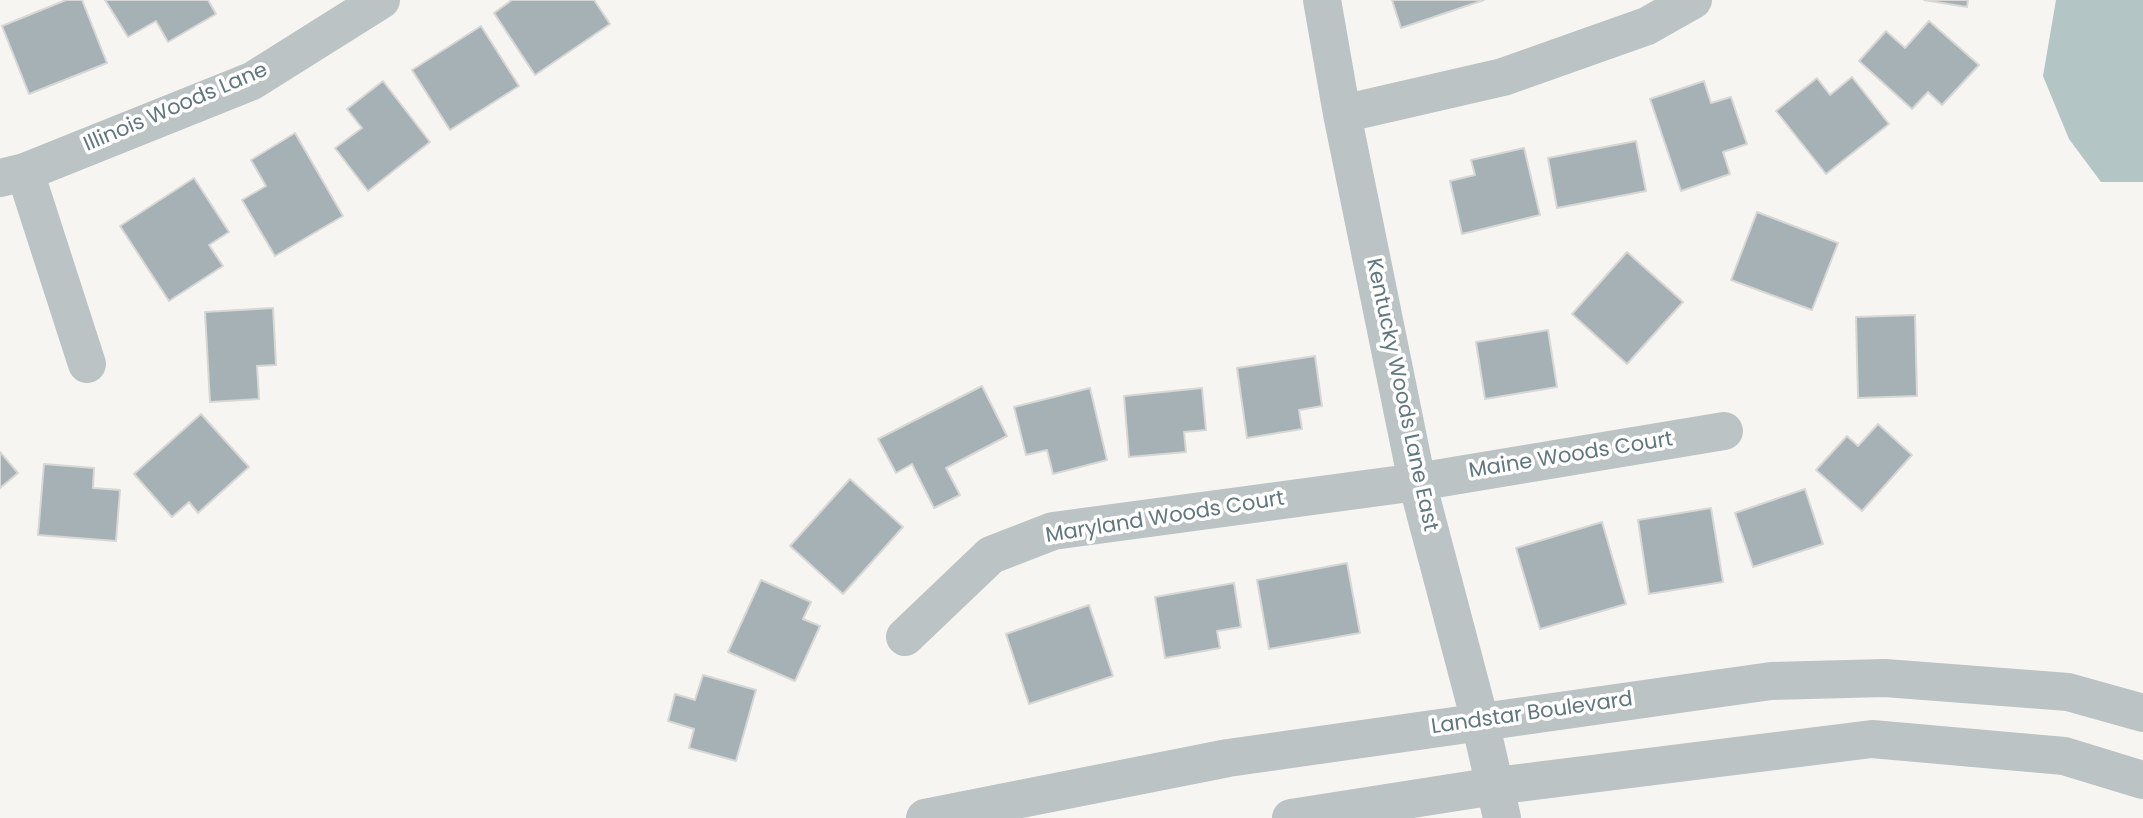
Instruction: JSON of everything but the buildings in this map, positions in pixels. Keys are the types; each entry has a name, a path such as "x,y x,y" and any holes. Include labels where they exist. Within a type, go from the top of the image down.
{"street":[{"name":"Illinois Woods Lane","path":"13,175 251,80 381,0"},
{"name":"Kentucky Woods Lane East","path":"1322,0 1342,114 1417,482 1480,722 1498,802"},
{"path":"1342,114 1503,77 1647,26 1693,0"},
{"path":"13,175 87,364"},
{"name":"Maine Woods Court","path":"1417,482 1724,431"},
{"name":"Maryland Woods Court","path":"905,637 990,555 1053,531 1417,482"},
{"name":"Landstar Boulevard","path":"925,818 1228,758 1771,681 1885,678 2068,692 2143,713"},
{"path":"1291,818 1498,802 1872,739 2064,756 2143,780"}],"shaded area":[{"path":"2056,0 2143,0 2143,182 2101,182 2069,139 2043,76"}]}
